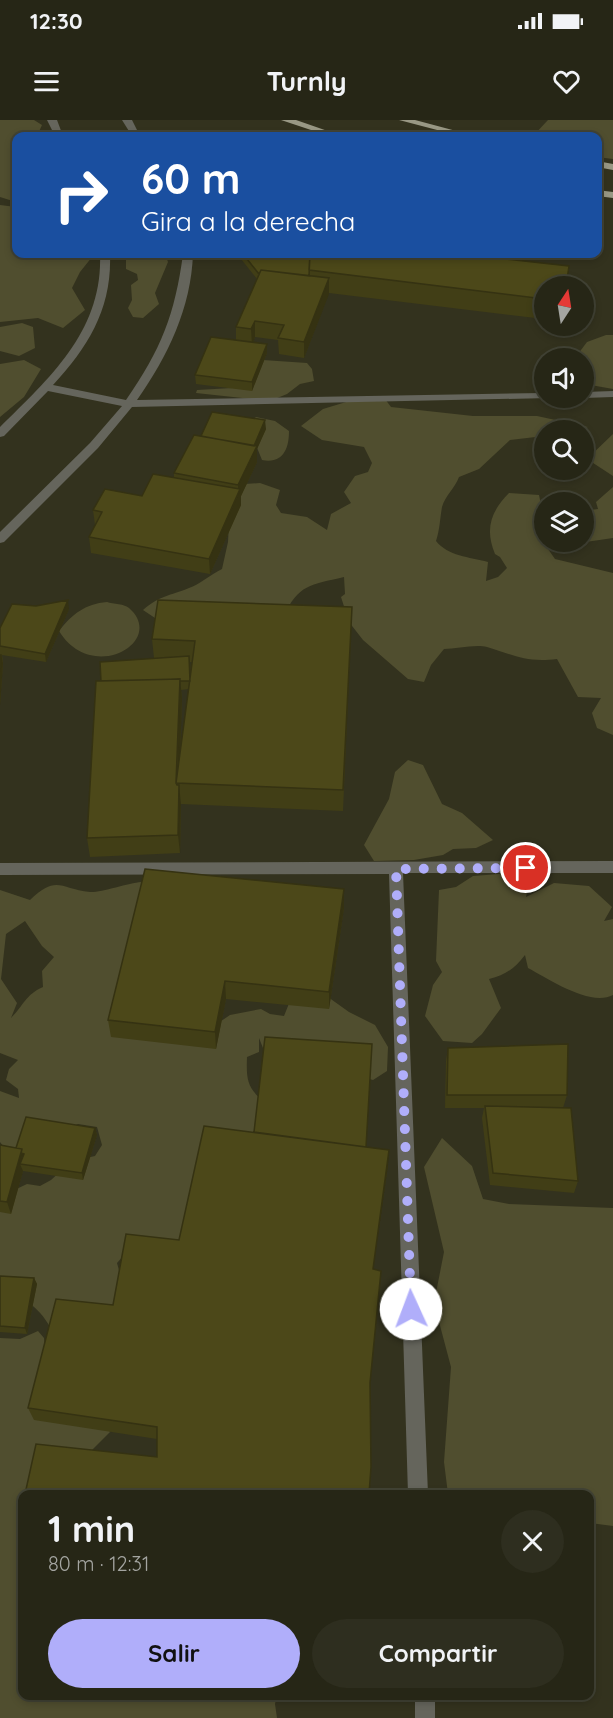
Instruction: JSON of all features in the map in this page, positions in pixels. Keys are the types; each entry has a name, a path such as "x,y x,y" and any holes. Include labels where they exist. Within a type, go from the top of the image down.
{"main road":[{"path":"286,120 324,132"},
{"path":"404,120 454,132"}],"street":[{"path":"0,433 47,387 79,347 101,303 108,267 106,258"},
{"path":"0,539 77,463 130,404 156,366 171,336 187,282 188,258"},
{"path":"47,387 130,404 534,396"},
{"path":"594,395 613,394"},
{"path":"0,869 613,867"},
{"path":"396,869 418,1490"},
{"path":"425,1700 426,1718"}],"shaded area":[{"path":"0,120 34,120 42,125 39,132 12,132 12,201 0,197"},
{"path":"548,120 613,120 613,159 602,158 602,132 537,132"},
{"path":"0,205 12,206 12,258 91,258 80,272 72,288 85,310 63,328 38,318 0,322"},
{"path":"166,258 168,262 155,293 159,304 143,318 133,317 128,308 132,300 131,285 138,280 137,274 126,269 126,259"},
{"path":"22,323 33,327 35,348 19,356 0,351 0,327"},
{"path":"606,335 613,335 613,389 594,386 594,348 582,348 587,342"},
{"path":"24,360 41,369 24,397 0,417 0,364"},
{"path":"263,360 307,363 312,369 314,381 300,384 287,394 270,401 196,393 197,390 232,388"},
{"path":"356,399 385,399 391,407 473,416 537,416 556,420 534,420 534,437 510,440 479,469 459,477 443,503 436,541 453,553 488,562 486,581 498,577 507,568 500,557 495,554 490,537 491,522 497,507 509,493 534,495 534,552 550,552 555,559 613,573 613,735 597,728 592,713 601,698 578,697 557,659 520,658 482,646 444,649 431,665 424,682 408,679 363,640 349,622 341,597 345,594 344,577 314,584 300,592 283,617 161,622 143,610 160,599 193,587 222,569 228,542 229,523 244,484 260,483 280,490 276,505 281,513 307,517 327,530 331,514 351,503 344,492 355,476 368,472 372,463 364,447 322,440 301,426 323,409"},
{"path":"256,417 275,421 289,431 286,449 275,460 262,460 247,423"},
{"path":"613,434 613,476 594,464 594,452"},
{"path":"613,487 613,538 594,541 594,510 598,509 596,502"},
{"path":"107,602 129,608 138,621 139,633 132,644 121,652 106,656 89,655 73,647 59,631 80,611 92,605"},
{"path":"408,760 423,765 442,804 462,813 493,840 476,848 453,849 443,855 414,860 374,861 364,845 389,799 395,772"},
{"path":"499,874 518,878 528,887 526,897 554,883 589,886 612,907 604,921 613,919 613,995 604,998 582,995 558,985 528,968 525,955 510,970 489,979 501,1008 482,1034 472,1043 443,1041 425,1016 433,985 442,972 436,961 439,890 456,887 473,876"},
{"path":"141,882 166,902 202,1034 230,1015 261,1009 270,1014 284,1016 294,991 321,992 349,1012 375,1025 388,1047 387,1071 373,1080 263,1048 259,1038 259,1052 247,1057 247,1073 252,1089 267,1105 266,1128 184,1241 134,1244 117,1263 123,1285 113,1309 50,1327 35,1308 0,1286 0,1211 8,1193 27,1184 40,1186 51,1180 72,1161 95,1156 102,1145 97,1127 78,1124 30,1146 6,1150 0,1142 0,1091 19,1098 18,1089 6,1080 9,1069 18,1060 0,1053 0,890 30,900 53,885 94,892","holes":["25,921 42,946 54,957 42,971 43,987 28,997 11,1018 17,1003 1,979 6,934"]},
{"path":"442,1138 472,1166 483,1199 509,1204 613,1208 613,1526 594,1524 594,1490 448,1490 444,1462 451,1367 434,1303 444,1252 424,1167"},
{"path":"38,1331 44,1338 45,1348 110,1432 52,1490 18,1490 18,1700 276,1700 277,1718 0,1718 0,1338 20,1339"}],"building":[{"path":"246,258 310,258 309,276 261,270 259,274"},
{"path":"310,258 496,258 569,266 568,276 534,276 534,298 309,270"},
{"path":"261,270 329,278 304,342 278,338 284,325 255,321 251,329 236,327"},
{"path":"211,337 267,344 252,382 195,375"},
{"path":"212,412 265,420 254,446 201,436"},
{"path":"194,435 257,446 238,485 174,473"},
{"path":"153,474 240,489 209,559 89,537 102,512 93,510 105,489 142,496"},
{"path":"68,600 45,654 0,646 0,628 12,604 36,606"},
{"path":"158,600 352,607 343,790 176,783 195,641 152,639"},
{"path":"189,656 190,681 180,681 180,679 101,681 100,662"},
{"path":"180,679 176,783 179,785 178,835 87,838 96,681"},
{"path":"145,869 344,889 329,992 225,981 215,1032 108,1020"},
{"path":"265,1037 372,1044 366,1147 254,1132"},
{"path":"568,1044 567,1095 447,1095 448,1048"},
{"path":"485,1106 571,1108 578,1181 493,1173"},
{"path":"26,1117 95,1128 82,1173 20,1164 24,1154 21,1153 22,1149 16,1148"},
{"path":"204,1126 389,1150 373,1269 381,1271 370,1383 369,1490 26,1490 36,1444 157,1457 157,1427 28,1408 56,1299 113,1305 126,1234 179,1240"},
{"path":"0,1145 22,1149 7,1202 0,1201"},
{"path":"0,1276 34,1278 25,1328 0,1326"}],"route":[{"path":"411,1309 396,869 526,868"}]}
